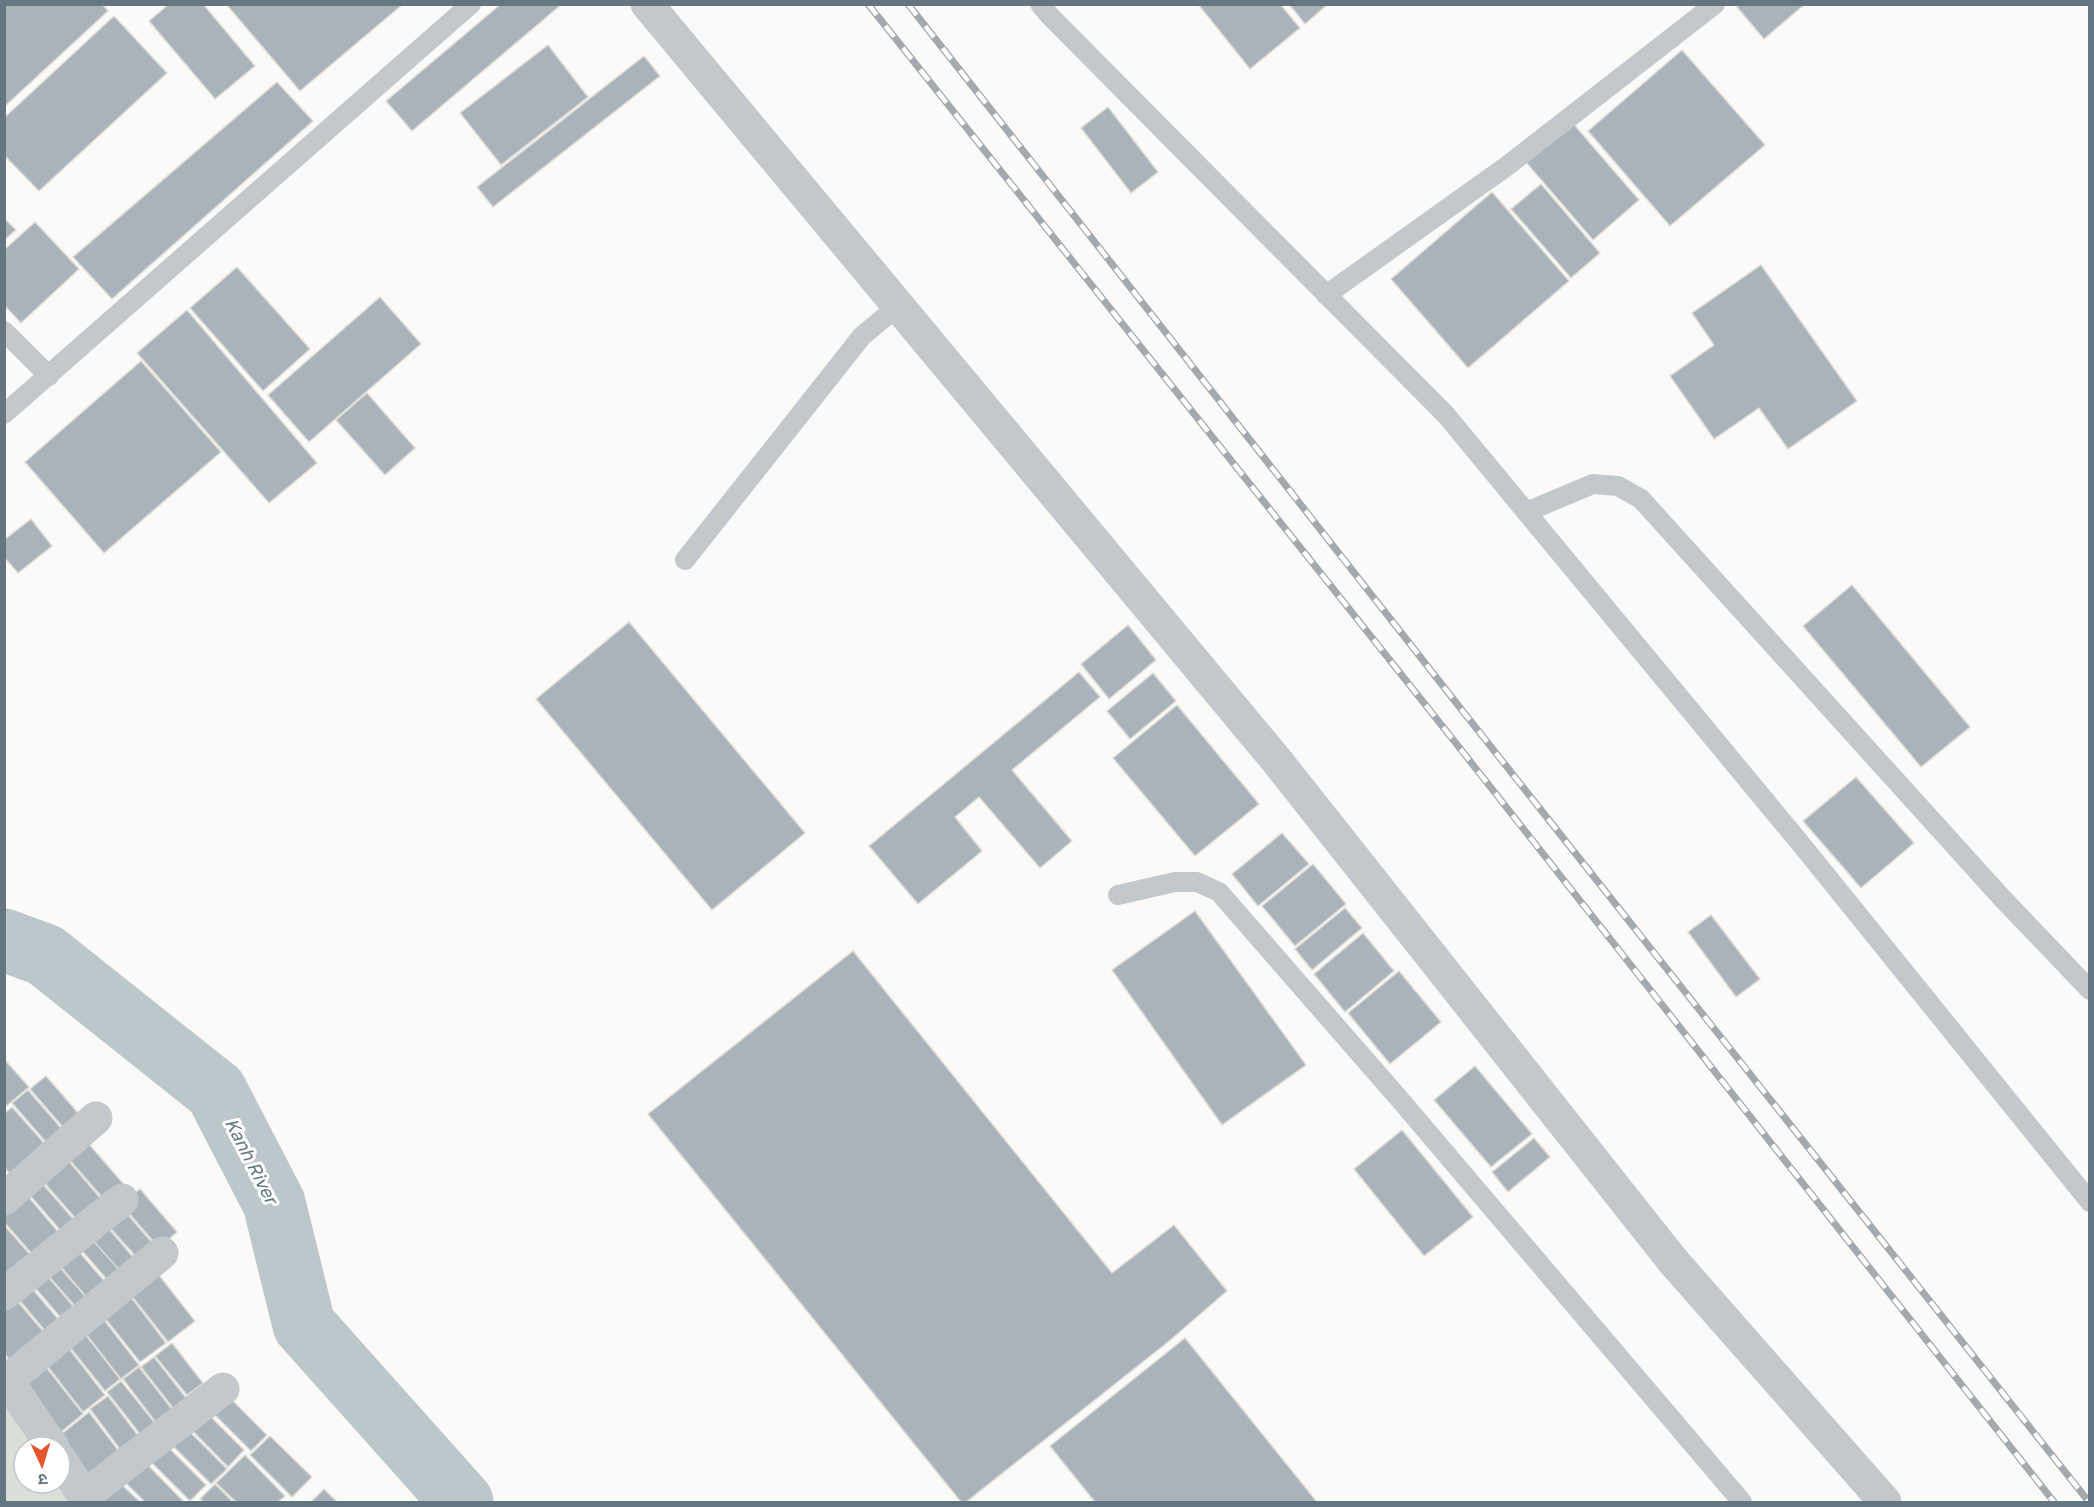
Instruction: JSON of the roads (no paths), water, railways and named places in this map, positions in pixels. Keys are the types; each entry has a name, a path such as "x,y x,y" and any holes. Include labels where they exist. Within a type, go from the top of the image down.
{"street":[{"path":"647,4 1277,761 1673,1261 1885,1503"},
{"path":"4,1199 96,1118"},
{"path":"4,1294 122,1200"},
{"path":"44,1435 6,1378 162,1253"},
{"path":"72,1477 86,1499 223,1389"}],"lane":[{"path":"4,414 471,4"},
{"path":"1040,4 1446,415 1805,849 2090,1202"},
{"path":"1326,295 1507,166 1715,4"},
{"path":"685,560 862,336 897,307"},
{"path":"4,331 49,376"},
{"path":"1526,512 1593,484 1618,486 1641,500 2002,898 2090,990"},
{"path":"1118,895 1176,882 1197,882 1219,892 1402,1102 1742,1503"}],"waterway":[{"name":"Kanh River","path":"4,940 45,955 216,1091 274,1203 304,1325 462,1502"}],"railway":[{"path":"868,4 1451,737 2054,1502"},
{"path":"908,4 1465,714 2089,1502"}]}
